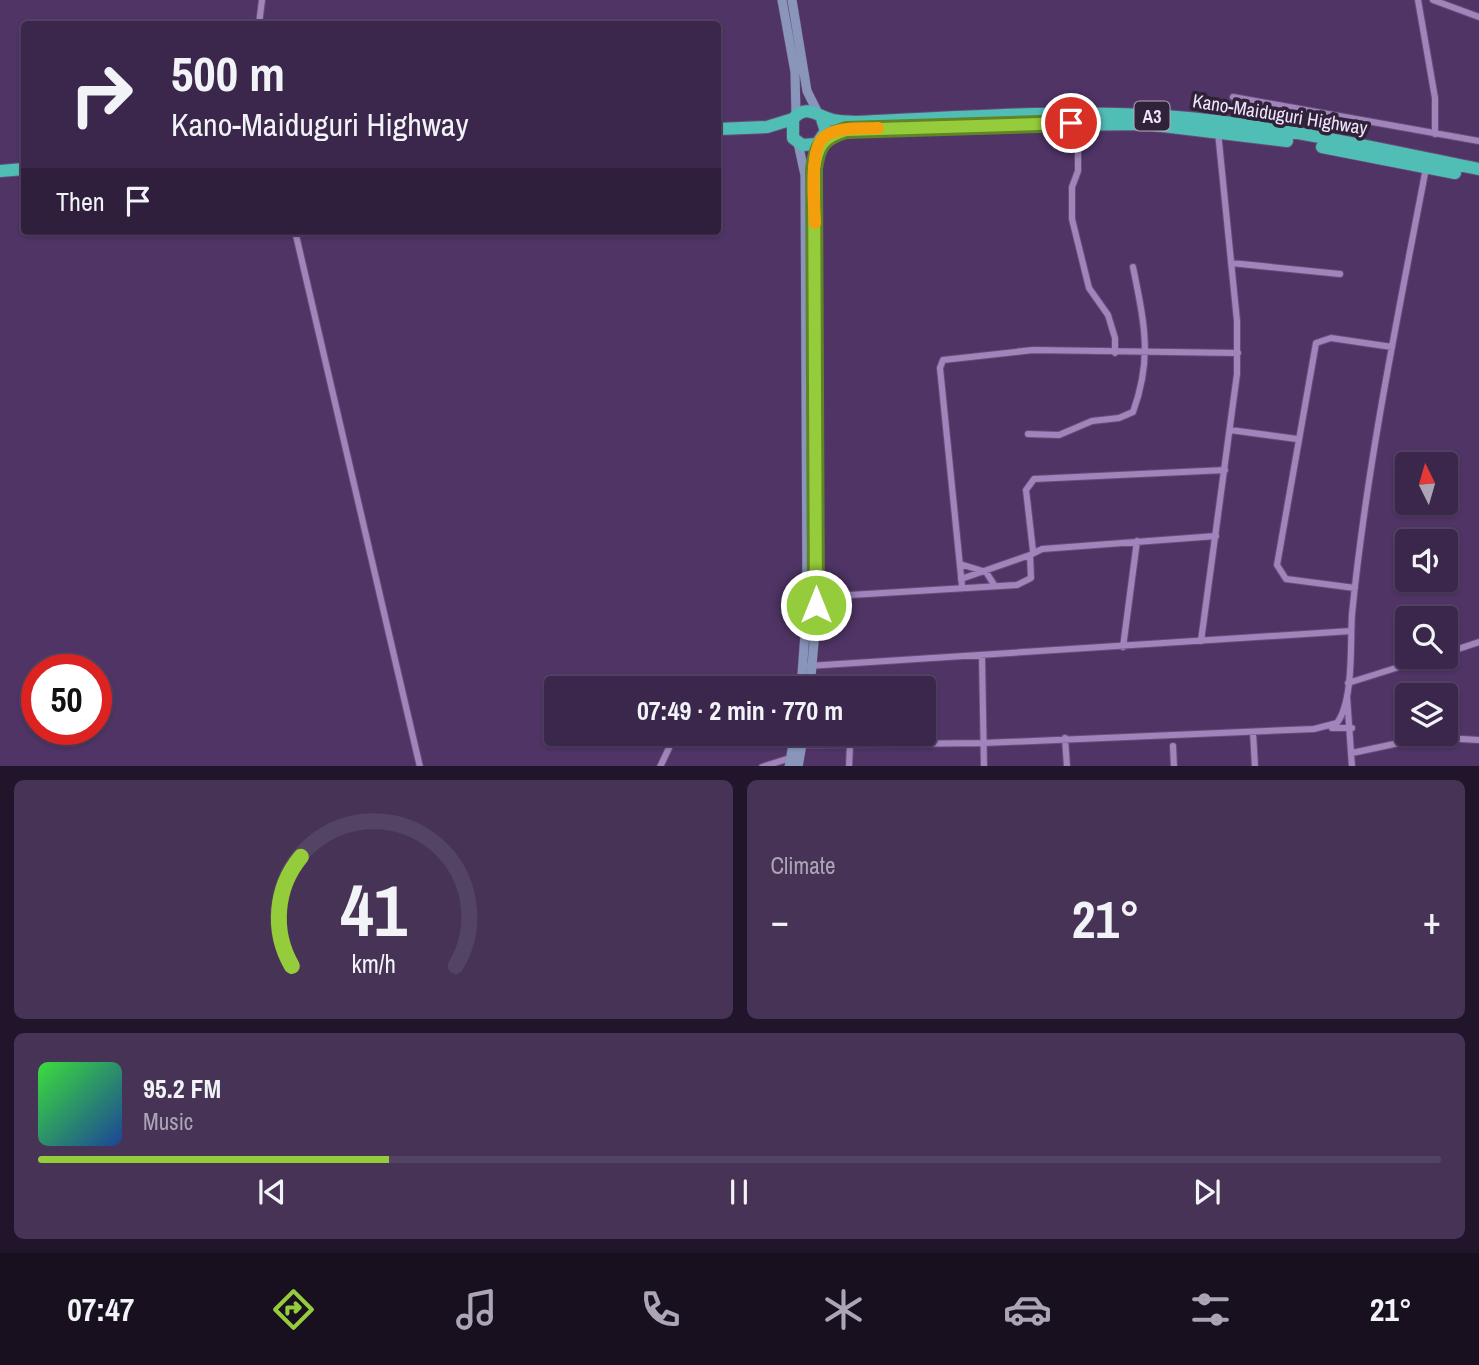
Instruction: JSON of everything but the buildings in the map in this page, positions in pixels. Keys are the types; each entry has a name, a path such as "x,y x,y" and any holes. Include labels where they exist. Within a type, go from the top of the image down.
{"highway":[{"name":"A3","path":"721,129 767,127 804,111 820,115"},
{"name":"Kano-Maiduguri Highway","path":"820,115 836,121 855,122 1026,114 1147,115 1237,124 1395,157 1426,167 1479,178"},
{"path":"820,115 826,126 823,139"},
{"path":"794,117 795,140"},
{"name":"Kano-Maiduguri Highway","path":"823,139 846,130 1071,123 1146,124 1218,131 1479,169"},
{"name":"A3","path":"721,135 768,132 807,146 823,139"},
{"path":"0,162 21,161"},
{"path":"0,171 21,169"}],"main road":[{"path":"782,0 795,72 794,117"},
{"path":"792,0 807,91 820,115"},
{"path":"806,676 816,591 814,169 823,139"},
{"path":"795,140 805,175 808,666"},
{"path":"798,766 803,746"}],"street":[{"path":"260,21 262,0"},
{"path":"1418,0 1435,99 1435,134"},
{"path":"1433,0 1479,17"},
{"path":"1233,97 1479,141"},
{"path":"1071,123 1078,147 1078,171 1072,187 1072,219 1089,288 1108,315 1115,338 1115,353"},
{"path":"1201,641 1238,353 1218,131"},
{"path":"1323,729 1337,723 1341,718 1347,694 1355,587 1392,347 1426,167"},
{"path":"296,235 420,766"},
{"path":"1231,262 1340,274"},
{"path":"1028,433 1059,435 1092,421 1127,416 1133,412 1139,395 1147,340 1133,267"},
{"path":"1355,587 1286,579 1277,565 1297,439 1316,343 1331,338 1392,347"},
{"path":"961,583 940,368 943,360 1033,350 1145,354 1238,353"},
{"path":"1230,430 1297,439"},
{"path":"816,591 850,595 961,583 1017,585 1031,578 1026,490 1034,479 1225,470"},
{"path":"961,583 1031,553 1138,541 1216,536"},
{"path":"1123,646 1138,541"},
{"path":"960,564 986,572 995,586"},
{"path":"808,666 1351,631"},
{"path":"1458,649 1479,642"},
{"path":"982,656 984,766"},
{"path":"1348,683 1395,668"},
{"path":"1347,694 1352,728 1352,766"},
{"path":"936,743 1352,728"},
{"path":"1253,732 1255,766"},
{"path":"1352,753 1427,737 1479,740"},
{"path":"1065,738 1067,766"},
{"path":"660,766 670,746"},
{"path":"849,766 850,746"},
{"path":"1173,746 1174,766"},
{"path":"762,766 790,762"}],"slow traffic":[{"path":"815,223 814,169 817,151 824,136 846,130 878,128"}],"route":[{"path":"816,605 814,169 821,141 824,136 846,130 1071,123"}]}
